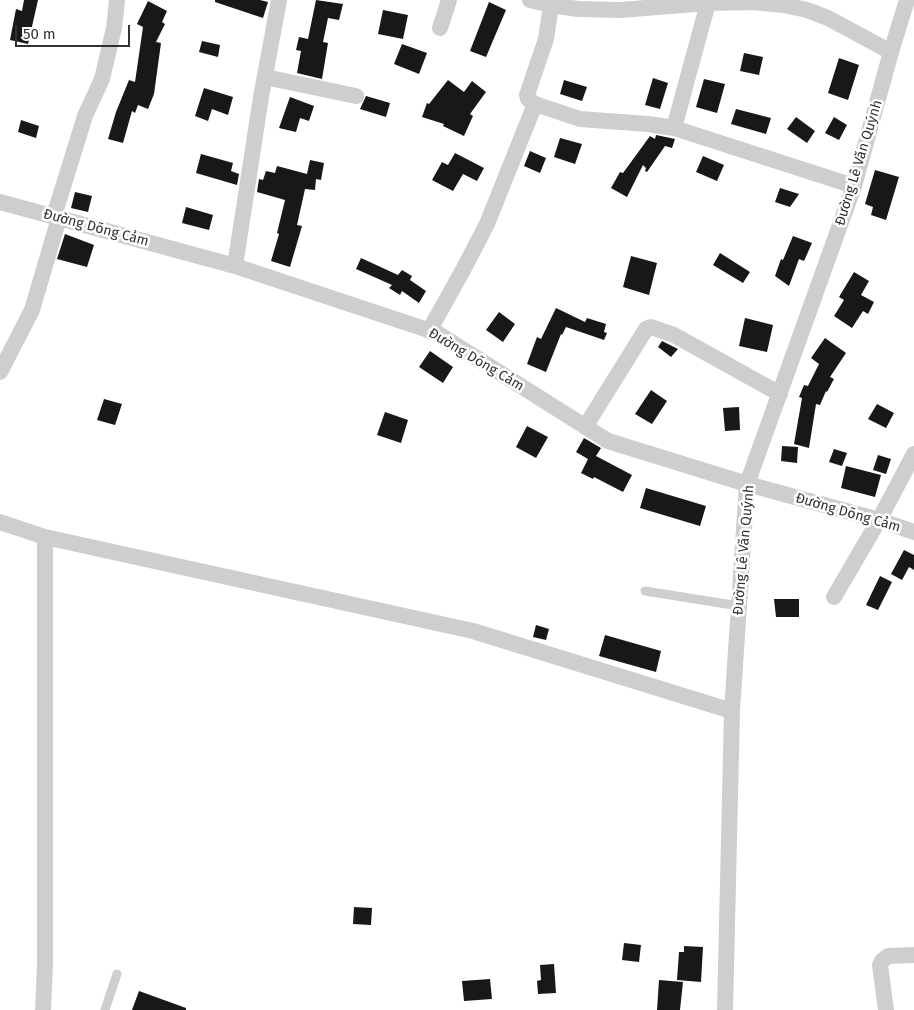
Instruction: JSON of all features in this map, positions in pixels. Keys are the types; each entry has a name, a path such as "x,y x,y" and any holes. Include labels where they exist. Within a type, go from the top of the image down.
{"street":[{"path":"0,372 32,310 85,116 102,79 114,28 117,0"},
{"path":"235,266 264,77 279,0"},
{"path":"440,28 448,0"},
{"path":"530,0 578,9 620,10 708,3 754,2 783,5 807,10 828,18 891,52"},
{"name":"Đường Lê Văn Quýnh","path":"725,1010 732,711 747,484 854,186 907,0"},
{"path":"674,128 708,3"},
{"path":"551,5 546,39 527,95 528,99 535,104 580,119 648,124 674,128 854,186"},
{"path":"264,77 356,96"},
{"path":"429,331 487,224 535,104"},
{"name":"Đường Dõng Cảm","path":"0,202 235,266 437,333 608,441 747,484 879,520 914,532"},
{"path":"585,427 646,329 651,327 674,335 780,394"},
{"path":"834,597 879,520 914,454"},
{"path":"0,522 45,537 473,631 732,711"},
{"path":"44,1010 45,537"},
{"path":"886,1010 880,965 882,961 888,956 914,955"}],"lane":[{"path":"645,591 739,606"},
{"path":"105,1010 117,974"}],"building":[{"path":"24,0 38,0 28,44 10,40 16,9 22,11"},
{"path":"215,0 260,0 268,2 263,18 215,2"},
{"path":"316,0 343,4 339,20 328,18 323,42 328,43 322,79 297,73 301,51 296,50 299,37 308,39"},
{"path":"148,1 167,11 162,22 165,24 156,42 161,43 154,94 148,109 138,105 135,113 132,111 123,143 108,139 116,112 129,80 135,82 143,27 137,24"},
{"path":"489,2 506,10 486,57 470,51"},
{"path":"383,10 408,15 403,39 378,34"},
{"path":"202,41 220,45 218,57 199,52"},
{"path":"402,44 427,53 419,74 394,64"},
{"path":"744,53 763,57 759,75 740,71"},
{"path":"839,58 859,65 848,100 828,93"},
{"path":"653,78 668,83 660,109 645,105"},
{"path":"704,79 725,84 717,113 696,107"},
{"path":"448,80 464,92 472,81 486,92 470,114 473,116 464,136 443,126 444,124 422,117 427,103 429,104"},
{"path":"564,80 587,87 582,101 560,94"},
{"path":"204,88 233,97 228,115 212,109 208,121 195,116"},
{"path":"366,96 390,103 386,117 360,109"},
{"path":"290,97 314,106 309,121 300,118 296,132 279,128"},
{"path":"736,109 771,118 766,134 731,124"},
{"path":"796,117 815,131 807,143 787,129"},
{"path":"834,117 847,125 839,140 825,133"},
{"path":"21,120 39,126 36,138 18,132"},
{"path":"656,135 675,139 672,148 665,146 647,172 643,165 627,197 611,188 620,172 623,173 650,136 655,139"},
{"path":"560,138 582,144 575,164 554,157"},
{"path":"530,151 546,158 540,173 524,166"},
{"path":"455,153 484,168 477,181 463,174 453,191 432,180 442,162 448,165"},
{"path":"201,154 233,163 231,171 239,174 237,185 196,173"},
{"path":"703,156 724,165 717,181 696,172"},
{"path":"310,160 324,163 321,180 316,179 315,190 305,189 297,225 302,226 290,267 271,261 279,234 277,233 285,200 257,192 259,179 263,180 266,171 275,173 277,166 307,174"},
{"path":"875,170 899,177 886,220 871,215 873,207 865,204"},
{"path":"780,188 799,194 790,207 775,202"},
{"path":"75,192 92,196 88,212 71,208"},
{"path":"186,207 213,215 209,230 182,223"},
{"path":"65,234 94,245 87,267 57,259"},
{"path":"793,236 812,243 804,261 799,259 789,286 775,276 781,259 783,260"},
{"path":"720,253 750,272 743,283 713,265"},
{"path":"631,256 657,263 649,295 623,287"},
{"path":"361,258 398,275 402,270 412,276 410,280 426,291 419,303 402,291 400,295 389,288 392,285 356,269"},
{"path":"854,272 869,281 861,295 874,302 868,314 863,311 852,328 834,316 844,300 839,297"},
{"path":"556,308 585,322 587,318 606,324 604,332 607,333 604,340 566,327 561,334 546,372 527,364 537,337 541,339"},
{"path":"499,312 515,324 503,342 486,330"},
{"path":"745,318 773,325 767,352 739,346"},
{"path":"825,338 846,353 830,377 834,379 820,405 816,404 809,448 794,444 802,398 799,397 804,385 808,386 819,364 811,358"},
{"path":"662,341 678,349 671,357 658,347"},
{"path":"430,351 453,367 443,383 419,367"},
{"path":"651,390 667,401 652,424 635,414"},
{"path":"104,399 122,404 115,425 97,420"},
{"path":"877,404 894,413 886,428 868,419"},
{"path":"739,407 740,430 725,431 723,408"},
{"path":"385,412 408,420 401,443 377,435"},
{"path":"527,426 548,437 536,458 516,447"},
{"path":"584,438 601,448 596,456 632,475 623,492 594,477 593,479 581,473 588,459 576,452"},
{"path":"782,446 798,447 797,463 781,461"},
{"path":"834,449 847,453 842,466 829,462"},
{"path":"878,455 891,459 886,474 873,470"},
{"path":"846,466 881,475 875,497 841,488"},
{"path":"646,488 706,506 700,526 640,508"},
{"path":"904,550 914,555 914,570 909,567 902,580 891,574"},
{"path":"880,576 892,582 878,610 866,605"},
{"path":"774,599 799,599 799,617 776,617"},
{"path":"536,625 549,629 546,640 533,637"},
{"path":"605,635 661,651 656,672 599,656"},
{"path":"354,907 372,908 371,925 353,924"},
{"path":"624,943 641,945 639,962 622,960"},
{"path":"684,946 703,947 701,982 677,980 679,952 684,952"},
{"path":"554,964 556,993 538,994 537,981 541,980 540,965"},
{"path":"490,979 492,999 464,1001 462,981"},
{"path":"659,980 683,982 680,1010 657,1010"},
{"path":"139,991 186,1008 186,1010 132,1010"}]}
